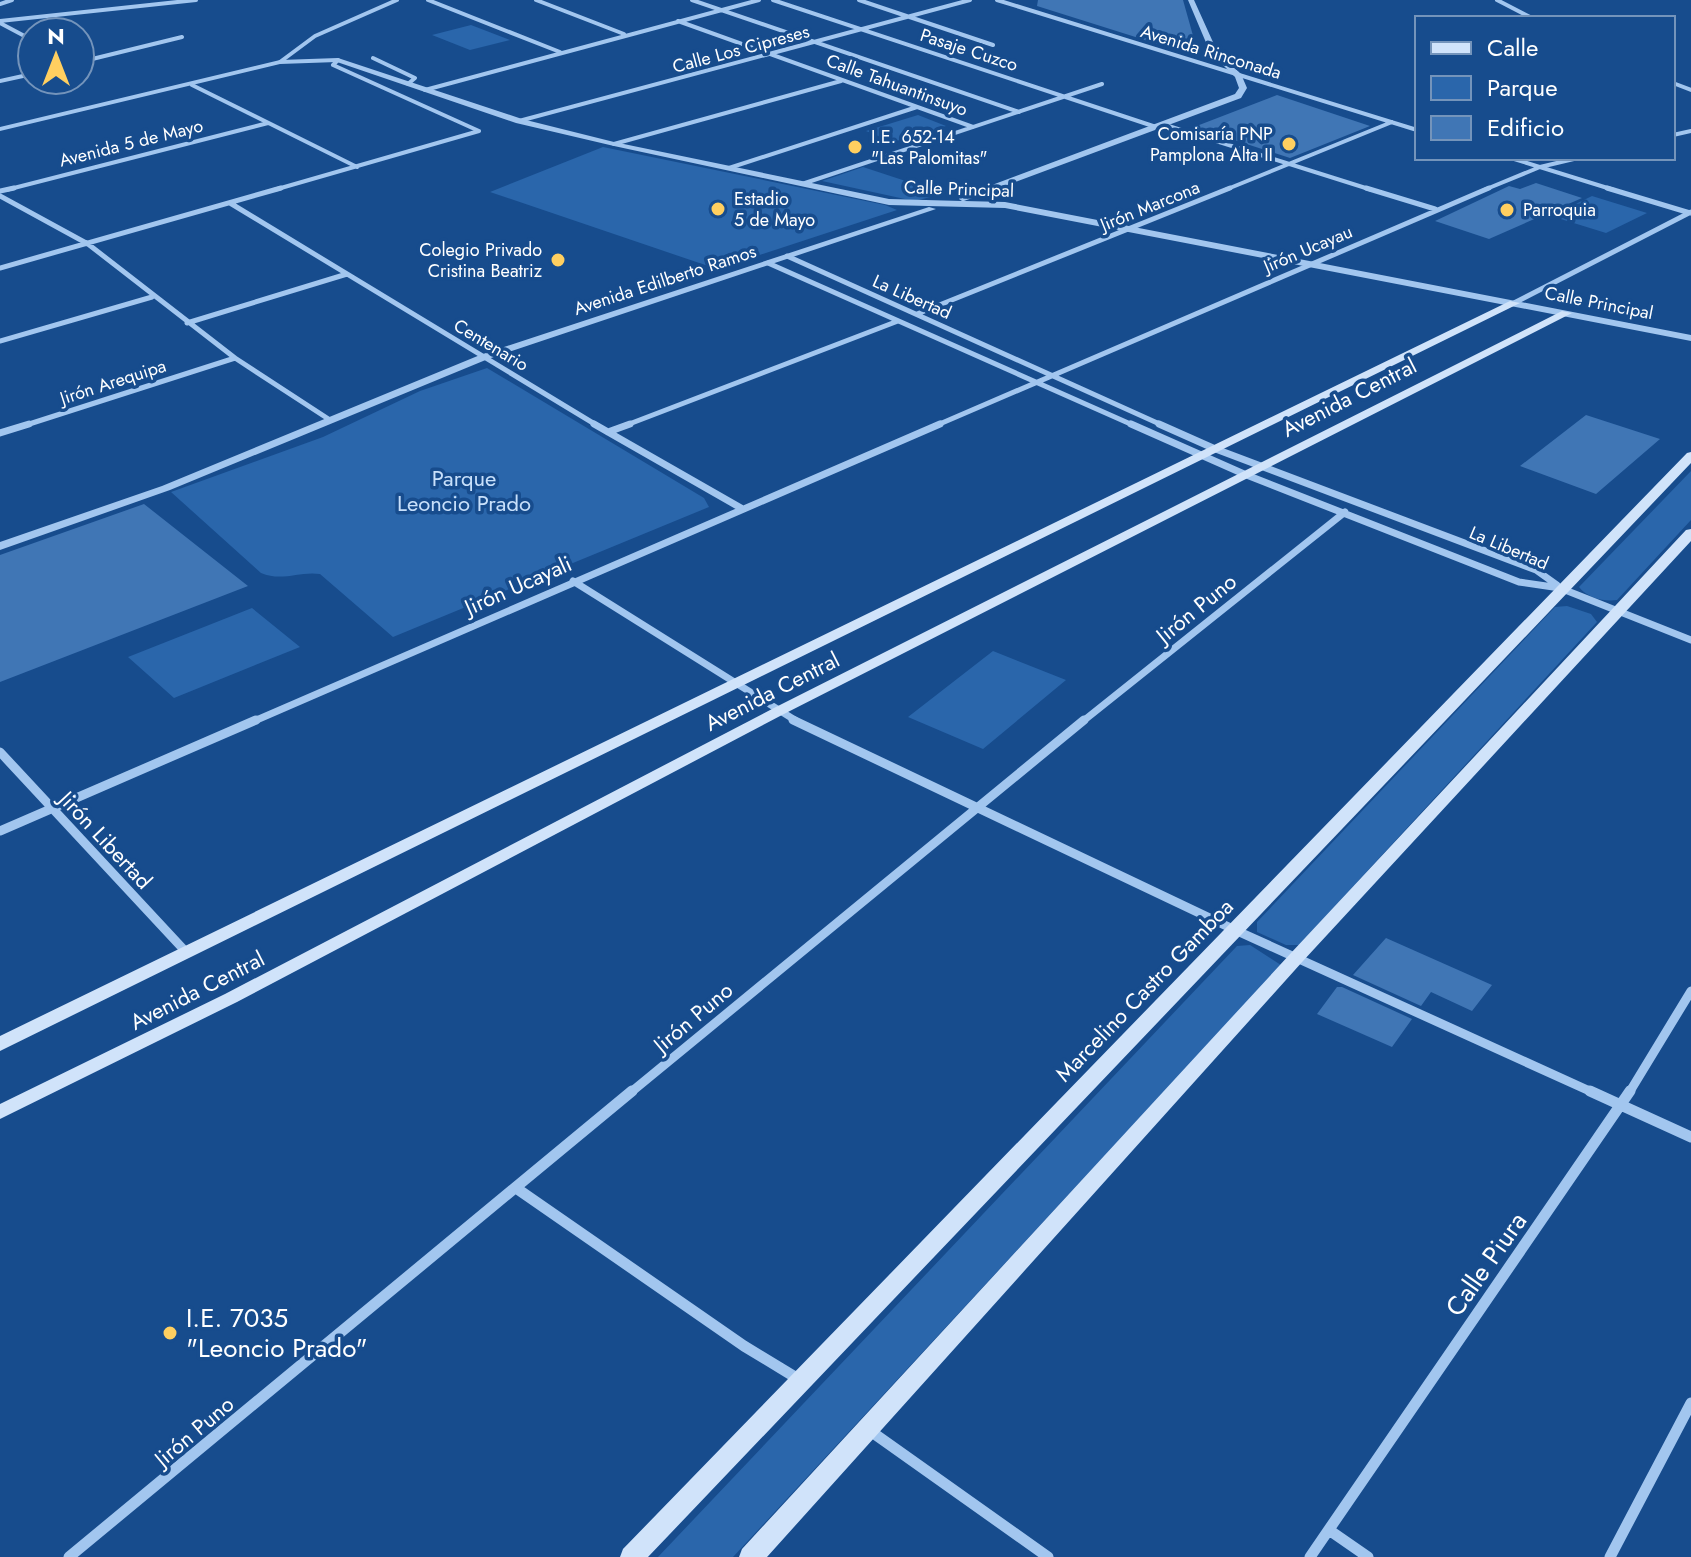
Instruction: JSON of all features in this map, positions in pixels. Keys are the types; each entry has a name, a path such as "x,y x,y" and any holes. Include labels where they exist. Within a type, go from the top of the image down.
{"main road":[{"name":"Avenida Central","path":"0,1044 1514,303"},
{"name":"Avenida Central","path":"0,1112 231,998 777,712 1566,313"},
{"name":"Marcelino Castro Gamboa","path":"632,1557 1560,588 1691,456"},
{"path":"751,1557 1297,957 1691,533"}],"street":[{"path":"0,4 12,0"},
{"path":"0,22 196,0"},
{"path":"280,62 284,54 397,0"},
{"path":"428,0 561,52"},
{"path":"536,0 626,35"},
{"path":"692,0 1019,112"},
{"path":"425,90 759,0"},
{"name":"Pasaje Cuzco","path":"773,0 1065,96 1435,209"},
{"path":"859,0 993,45"},
{"name":"Calle Los Cipreses","path":"519,121 819,43 970,0"},
{"name":"Avenida Rinconada","path":"1002,0 1415,129"},
{"path":"1191,0 1214,52 1238,76"},
{"path":"1497,0 1528,16"},
{"name":"Calle Tahuantinsuyo","path":"677,21 973,127"},
{"path":"96,58 182,37"},
{"path":"373,58 415,78 408,84"},
{"path":"0,268 476,133 479,128 333,65 338,60"},
{"name":"Calle Principal","path":"0,129 280,62 338,60 519,121 889,202 1005,205 1312,262 1691,338"},
{"name":"Avenida Edilberto Ramos","path":"0,546 166,488 484,357 947,204 1238,96 1243,88 1238,76"},
{"path":"614,144 843,80"},
{"path":"802,184 1102,84"},
{"path":"192,85 357,167"},
{"path":"729,168 917,107"},
{"name":"Jirón Marcona","path":"917,314 1392,122"},
{"name":"Avenida 5 de Mayo","path":"0,193 268,123"},
{"path":"1517,160 1690,213"},
{"name":"Jirón Ucayau","path":"1053,376 1435,209 1540,167 1570,160"},
{"path":"0,193 88,244 152,297 235,358 330,420"},
{"name":"Centenario","path":"230,203 608,432 741,508"},
{"path":"1514,303 1690,213"},
{"name":"La Libertad","path":"787,256 1053,376 1244,474 1519,582 1560,588"},
{"name":"La Libertad","path":"768,263 1206,452 1259,466 1536,570 1560,588"},
{"path":"187,323 347,274"},
{"path":"0,341 152,297"},
{"path":"608,432 899,321"},
{"name":"Jirón Arequipa","path":"0,433 235,358"},
{"name":"Jirón Ucayali","path":"0,831 741,508 1053,376"},
{"name":"Jirón Puno","path":"69,1557 974,808 1345,512"},
{"path":"573,581 777,712 1235,930 1623,1103 1691,1137"},
{"path":"1560,588 1691,640"},
{"name":"Jirón Libertad","path":"0,752 186,952"},
{"name":"Calle Piura","path":"1310,1557 1623,1103 1691,991"},
{"path":"516,1188 744,1346 801,1380"},
{"path":"1610,1557 1691,1403"},
{"path":"868,1429 1048,1557"},
{"path":"1329,1530 1368,1557"}],"green space":[{"path":"471,25 510,40 470,50 432,35"},
{"path":"918,115 946,126 893,142 866,131"},
{"name":"Estadio 5 de Mayo","path":"603,147 897,210 717,269 490,192"},
{"path":"863,167 933,190 939,195 914,201 822,181"},
{"path":"1592,196 1647,213 1606,233 1551,216"},
{"name":"Parque Leoncio Prado","path":"487,368 704,498 709,507 393,637 320,574 276,577 261,573 171,492 323,437 420,391"},
{"path":"1691,471 1691,520 1617,600 1596,598 1582,591 1579,587"},
{"path":"1567,606 1591,614 1597,622 1299,945 1286,945 1257,932 1257,922 1555,607"},
{"path":"252,608 300,647 174,698 128,657"},
{"path":"993,651 1066,680 983,749 908,717"},
{"path":"1250,945 1281,965 733,1557 658,1557 1237,946"}],"building":[{"path":"1038,0 1183,0 1199,57 1037,6"},
{"name":"Comisaría PNP Pamplona Alta II","path":"1277,95 1370,126 1290,158 1194,127"},
{"name":"Parroquia","path":"1536,183 1582,198 1489,239 1435,221 1509,186 1520,189"},
{"path":"1586,415 1660,439 1596,494 1520,466"},
{"path":"144,504 248,586 0,682 0,555"},
{"path":"1386,938 1492,985 1472,1011 1431,992 1421,1006 1353,975"},
{"path":"1337,987 1412,1019 1392,1047 1317,1014"}],"place":[{"name":"Comisaría PNP Pamplona Alta II","path":"1289,144"},
{"name":"I.E. 652-14 \"Las Palomitas\"","path":"855,147"},
{"name":"Estadio 5 de Mayo","path":"718,209"},
{"name":"Parroquia","path":"1507,210"},
{"name":"Colegio Privado Cristina Beatriz","path":"558,260"},
{"name":"I.E. 7035 \"Leoncio Prado\"","path":"170,1333"}]}
